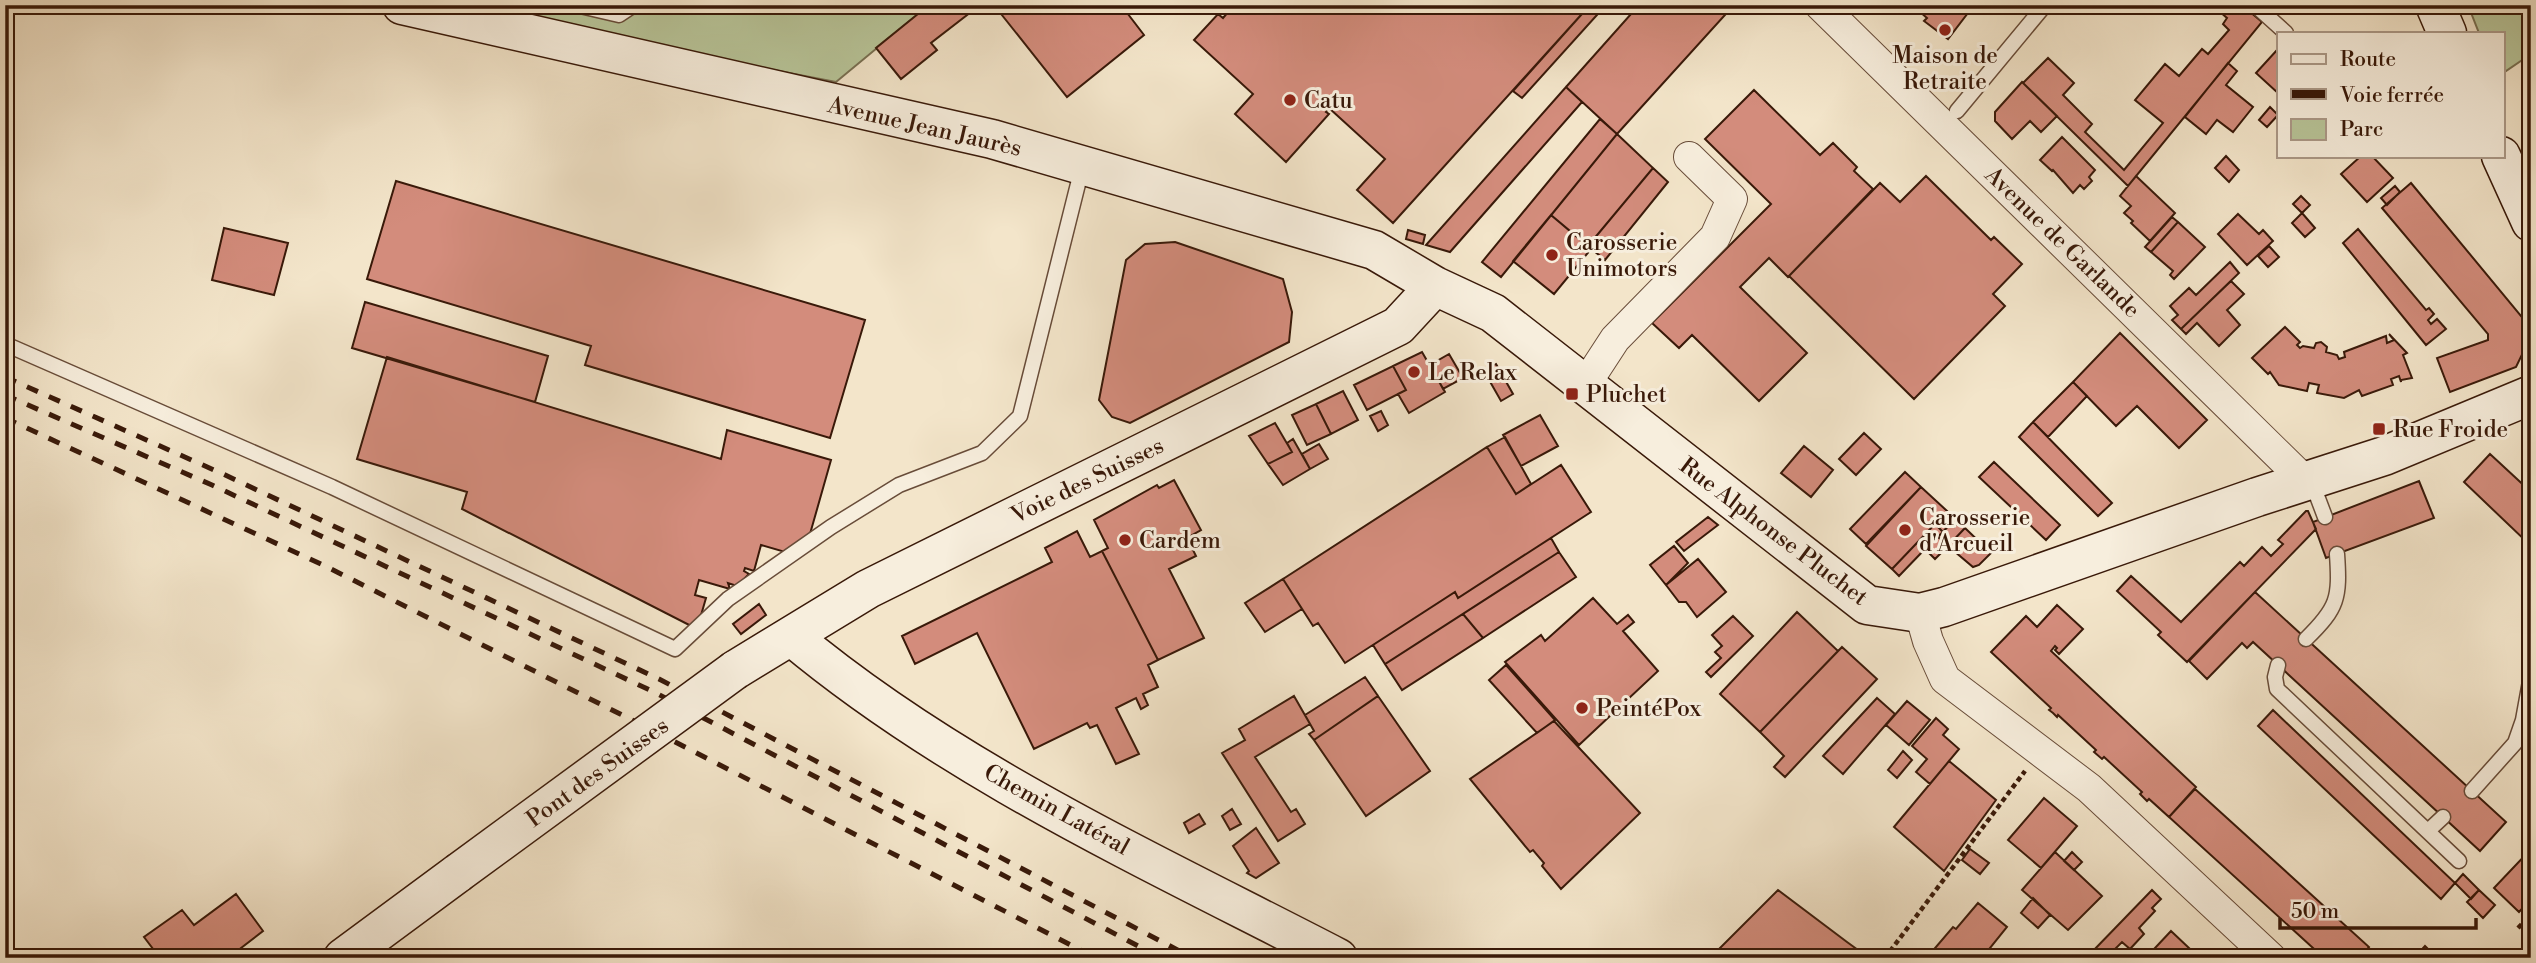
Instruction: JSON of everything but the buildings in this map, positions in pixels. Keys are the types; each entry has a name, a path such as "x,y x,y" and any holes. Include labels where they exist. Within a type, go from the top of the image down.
{"street":[{"name":"Avenue Jean Jaurès","path":"402,5 992,139 1374,250 1435,286"},
{"name":"Avenue de Garlande","path":"1820,5 2308,480"},
{"path":"2435,5 2447,32"},
{"path":"1585,385 1615,339 1715,237 1732,199 1689,157"},
{"path":"2502,158 2531,222"},
{"name":"Rue Alphonse Pluchet","path":"1435,286 1493,313 1867,605 1920,613"},
{"name":"Voie des Suisses","path":"735,670 868,589 1398,326 1435,286"},
{"path":"2271,958 2089,788 1945,679 1928,641 1920,613 2384,456 2531,395"},
{"name":"Chemin Latéral","path":"791,636 820,661 928,735 1056,812 1338,958"},
{"name":"Pont des Suisses","path":"343,958 735,670"}],"lane":[{"path":"576,5 619,15 634,5"},
{"path":"1957,111 2045,5"},
{"path":"2255,5 2285,32"},
{"path":"5,344 332,487 675,649 728,599 831,527 899,485 982,453 1020,416 1083,166"},
{"path":"2308,480 2325,517"},
{"path":"2306,639 2326,620 2337,597 2337,554"},
{"path":"2278,665 2275,677 2277,688 2459,861"},
{"path":"2472,791 2515,743 2523,720 2531,676"},
{"path":"2428,831 2443,817"}],"path":[{"path":"1885,958 2041,750"},
{"path":"2518,928 2531,915"}],"green space":[{"path":"490,5 929,5 836,82 614,39"},
{"path":"2468,5 2531,5 2531,54 2504,72 2504,32 2479,32"}],"railway":[{"path":"5,377 223,474 659,679 1193,958"},
{"path":"5,395 212,485 654,692 1161,958"},
{"path":"5,418 323,565 1096,958"}],"place":[{"name":"Maison de Retraite","path":"1945,30"},
{"name":"Catu","path":"1290,100"},
{"name":"Carosserie Unimotors","path":"1552,255"},
{"name":"Le Relax","path":"1414,372"},
{"name":"Pluchet","path":"1572,394"},
{"name":"Rue Froide","path":"2379,429"},
{"name":"Carosserie d'Arcueil","path":"1905,530"},
{"name":"Cardem","path":"1125,540"},
{"name":"PeintéPox","path":"1582,708"}]}
